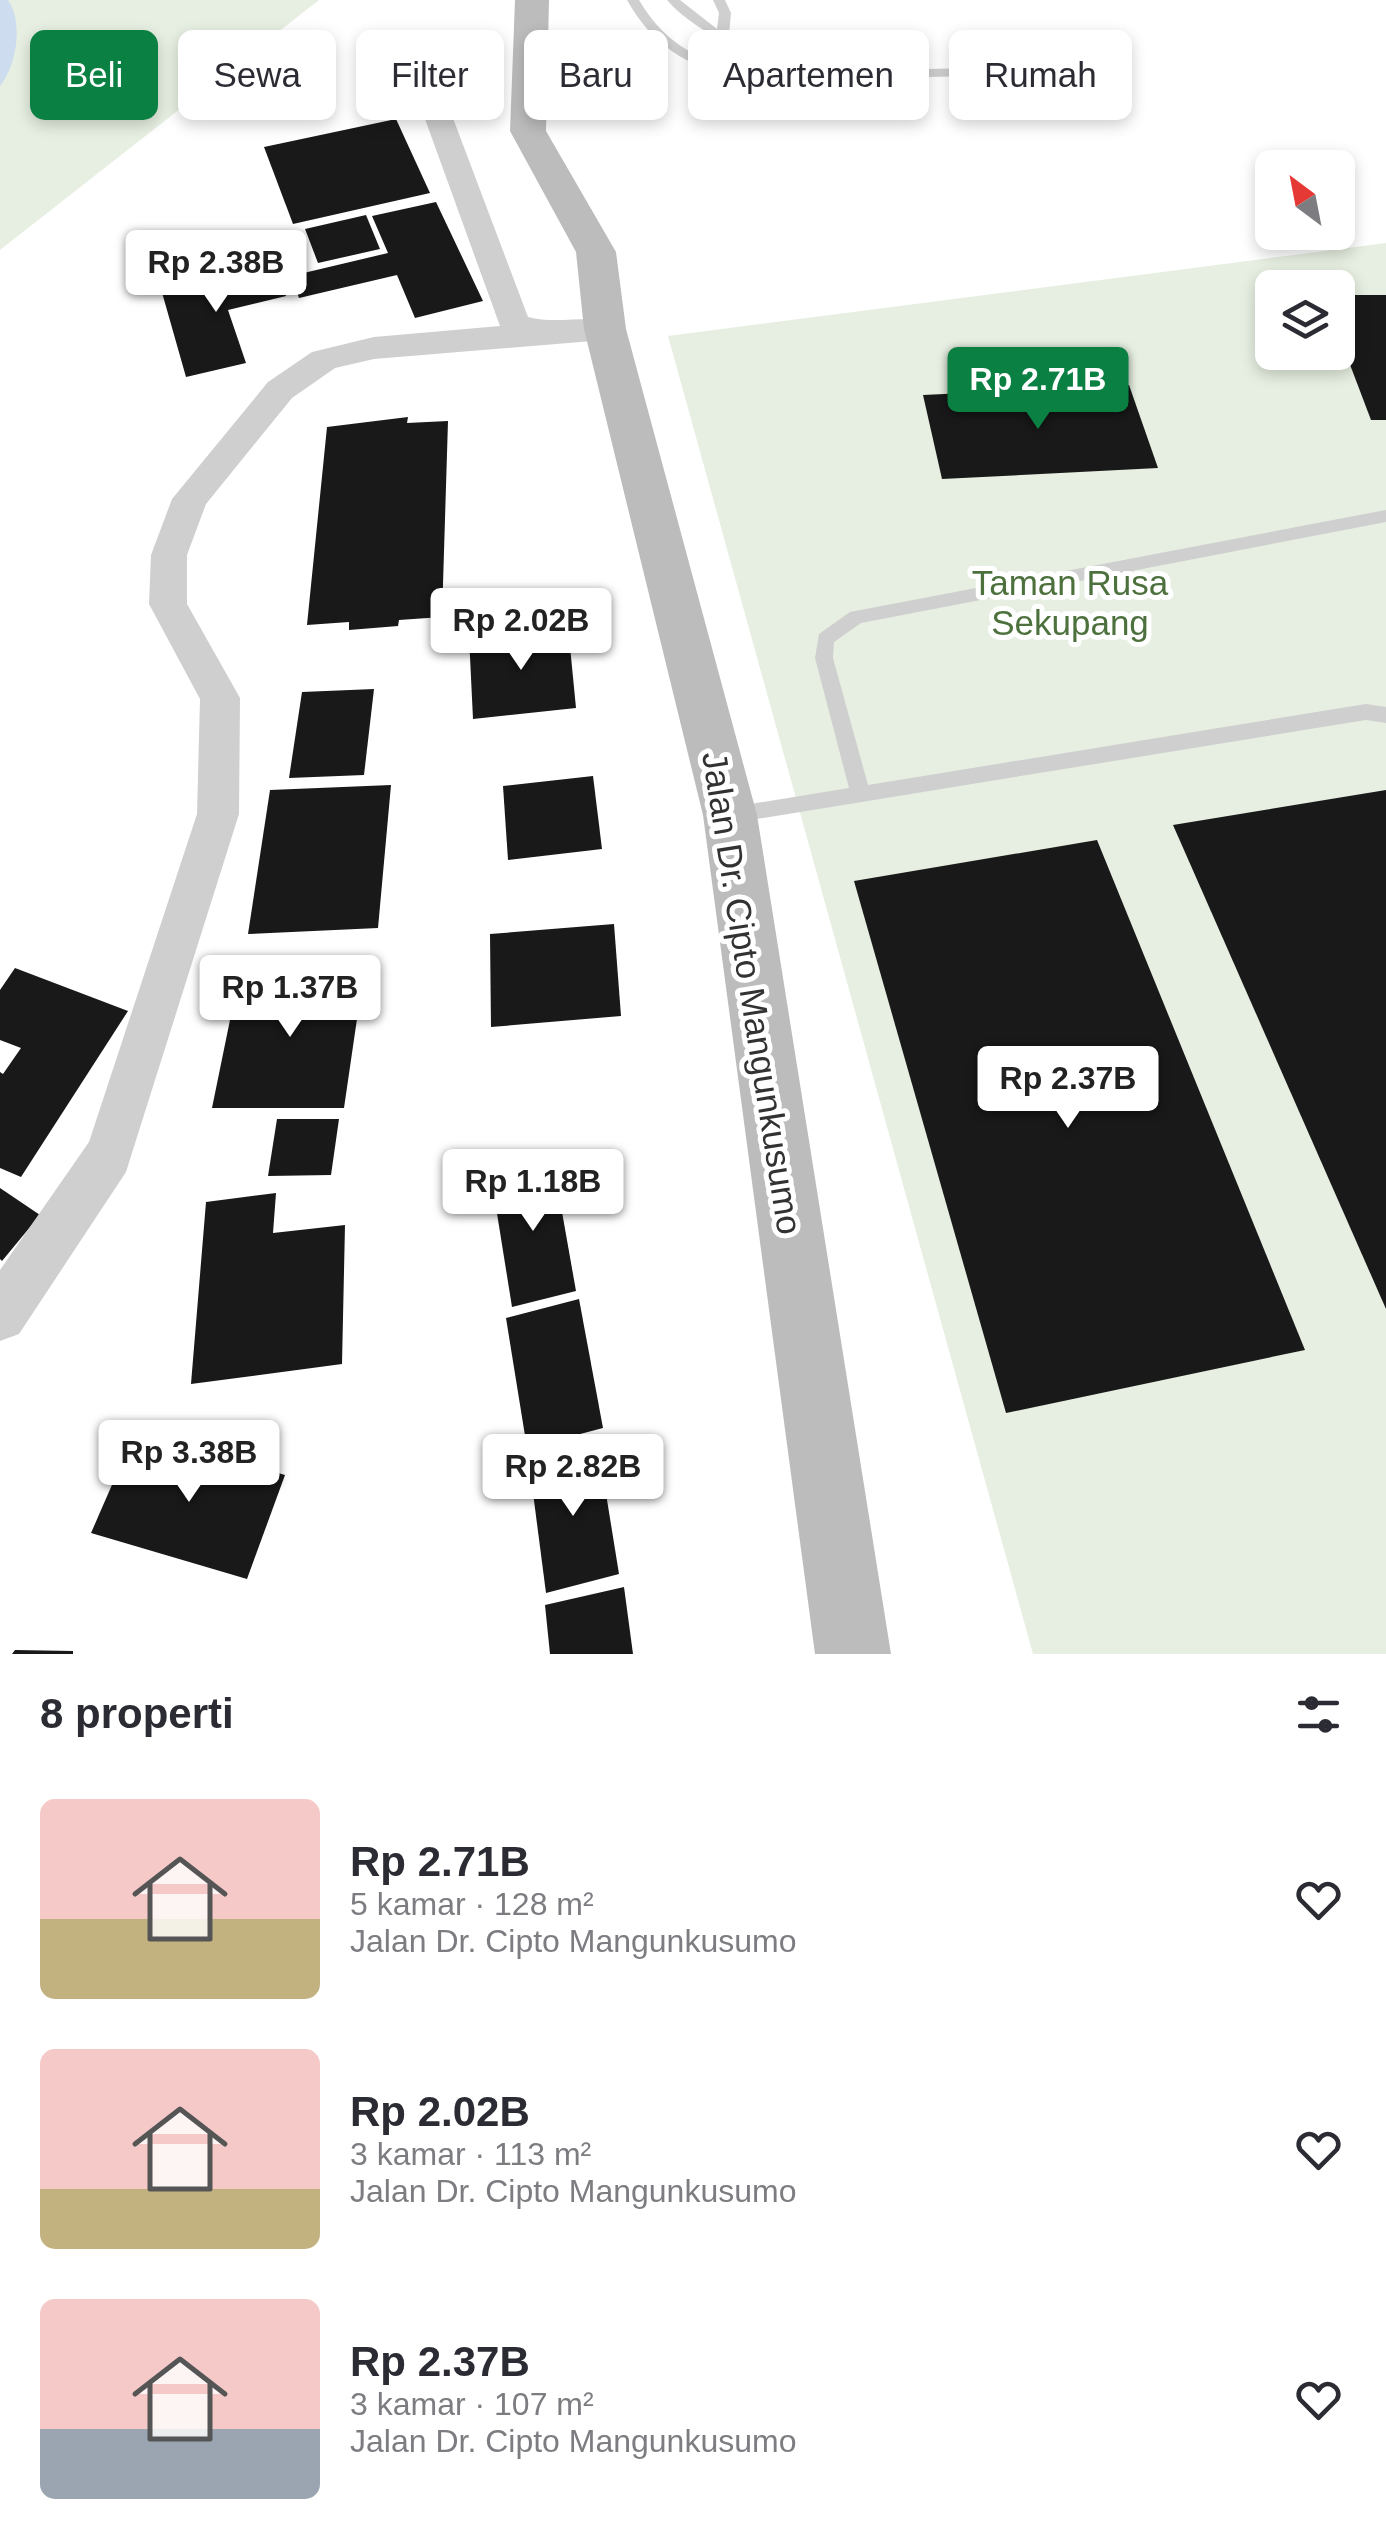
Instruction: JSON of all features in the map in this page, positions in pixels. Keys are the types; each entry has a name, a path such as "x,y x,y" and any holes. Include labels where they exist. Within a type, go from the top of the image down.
{"street":[{"name":"Jalan Dr. Cipto Mangunkusumo","path":"532,0 528,131 596,252 605,329 730,815 853,1654"},
{"path":"440,120 515,324 550,333"},
{"path":"0,1314 109,1155 218,814 220,698 168,604 169,555 190,499 280,390 324,360 374,348 605,329"}],"lane":[{"path":"632,0 666,44 688,59"},
{"path":"672,0 704,30"},
{"path":"719,0 725,12 723,30"},
{"path":"861,794 824,658 825,640 839,626 856,618 1386,516"},
{"path":"730,815 1366,712 1386,715"}],"green space":[{"path":"0,0 319,0 281,30 178,30 178,111 0,250"},
{"name":"Taman Rusa Sekupang","path":"1386,243 1386,1654 1033,1654 668,336"}],"water":[{"path":"0,0 8,0 17,32 14,56 0,86"}],"building":[{"path":"396,120 430,193 293,224 264,147"},
{"path":"436,202 483,301 415,318 397,275 299,298 291,276 388,253 372,216"},
{"path":"366,215 380,249 318,263 305,229"},
{"path":"274,262 286,296 228,310 246,363 186,377 161,289"},
{"path":"1355,295 1386,295 1386,420 1371,420 1352,370"},
{"path":"1129,385 1158,468 942,479 923,395"},
{"path":"408,417 407,423 448,421 442,617 349,630 349,622 307,625 327,427"},
{"path":"568,626 576,708 473,719 469,636"},
{"path":"374,689 364,775 289,778 302,692"},
{"path":"593,776 602,849 508,860 503,786"},
{"path":"391,785 378,928 248,934 270,790"},
{"path":"1386,790 1386,1309 1173,825"},
{"path":"1097,840 1305,1350 1006,1413 854,881"},
{"path":"614,924 621,1016 491,1027 490,934"},
{"path":"15,968 128,1011 21,1177 0,1168 0,1072 3,1074 21,1048 0,1040 0,990"},
{"path":"240,971 364,971 344,1108 212,1108"},
{"path":"277,1119 339,1119 331,1175 268,1176"},
{"path":"553,1161 576,1291 512,1307 491,1176"},
{"path":"0,1188 40,1215 2,1261 0,1259"},
{"path":"276,1193 273,1233 345,1225 342,1364 191,1384 206,1202"},
{"path":"579,1299 603,1428 527,1448 506,1318"},
{"path":"135,1432 285,1475 247,1579 91,1533"},
{"path":"598,1444 619,1574 546,1593 529,1462"},
{"path":"624,1587 633,1654 550,1654 545,1605"},
{"path":"15,1650 73,1651 73,1654 12,1654"}]}
